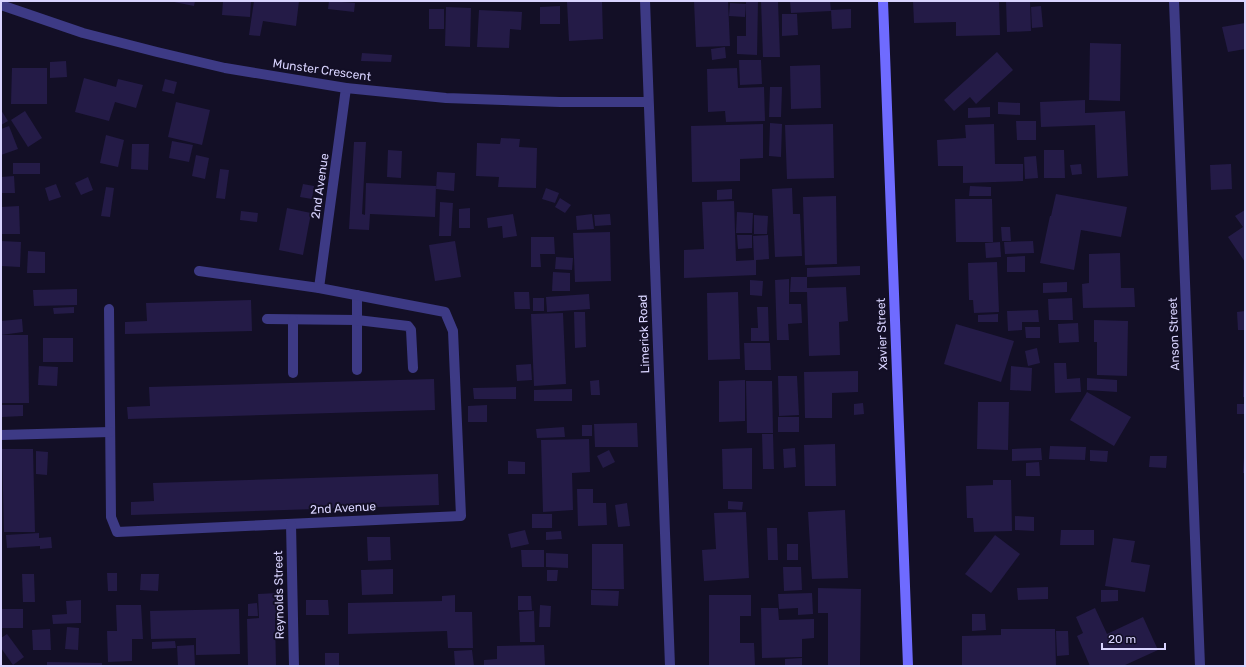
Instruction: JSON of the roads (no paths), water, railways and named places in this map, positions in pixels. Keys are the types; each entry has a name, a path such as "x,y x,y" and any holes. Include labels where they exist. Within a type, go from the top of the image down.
{"main road":[{"name":"Xavier Street","path":"883,1 908,666"}],"street":[{"name":"Limerick Road","path":"645,1 670,666"},
{"name":"Anson Street","path":"1174,1 1200,666"},
{"name":"Munster Crescent","path":"1,4 84,33 157,52 225,68 346,88 446,98 560,102 648,102"},
{"name":"2nd Avenue","path":"319,288 346,88"},
{"name":"2nd Avenue","path":"109,309 111,517 117,532 461,516 453,331 445,312 319,288 199,271"},
{"path":"357,295 357,370"},
{"path":"267,319 357,320 408,326 411,330 413,368"},
{"path":"292,374 294,320"},
{"path":"1,435 110,432"},
{"name":"Reynolds Street","path":"291,524 294,666"}]}
